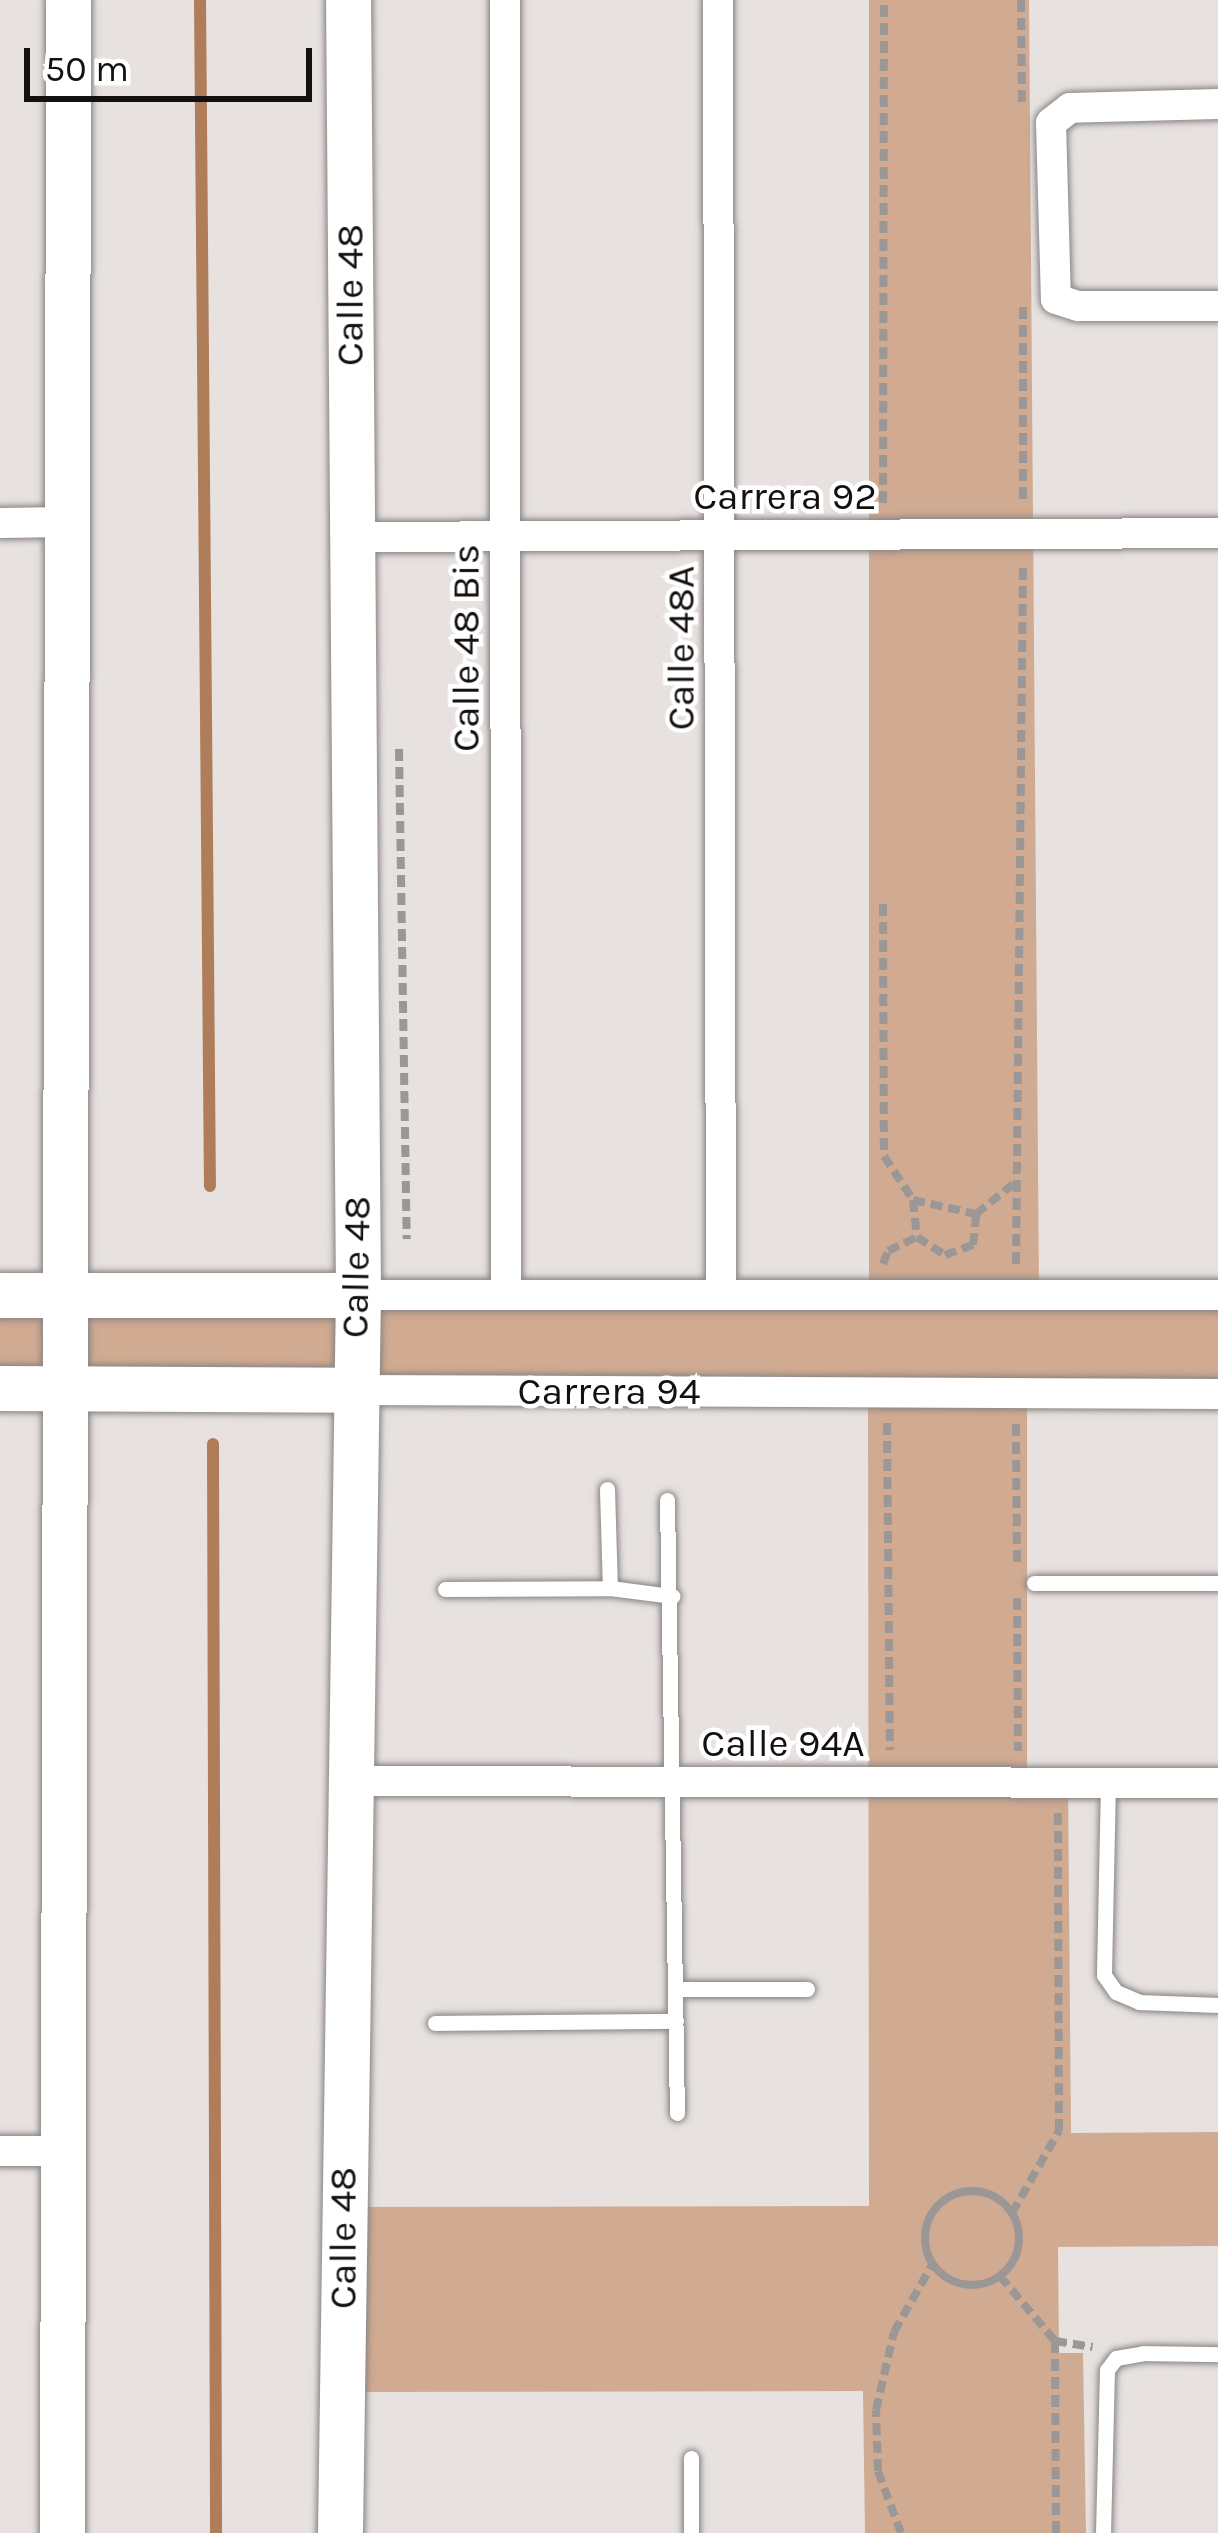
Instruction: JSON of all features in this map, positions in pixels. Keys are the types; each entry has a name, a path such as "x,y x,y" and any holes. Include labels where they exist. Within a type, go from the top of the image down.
{"main road":[{"path":"62,2533 68,0"},
{"name":"Calle 48","path":"340,2533 352,1390 358,1295 348,0"},
{"path":"0,1295 358,1295"},
{"name":"Carrera 94","path":"0,1388 352,1390"}],"street":[{"name":"Calle 48 Bis","path":"505,0 506,1295"},
{"name":"Calle 48A","path":"718,0 722,1295"},
{"path":"1218,104 1057,111 1051,123 1056,299 1218,306"},
{"path":"0,523 67,522"},
{"name":"Carrera 92","path":"352,537 1218,533"},
{"path":"358,1295 1218,1295"},
{"name":"Carrera 94","path":"352,1390 1218,1394"},
{"name":"Calle 94A","path":"348,1781 1218,1783"},
{"path":"0,2152 62,2152"}],"lane":[{"path":"607,1489 610,1588"},
{"path":"667,1500 677,2113"},
{"path":"1034,1582 1218,1582"},
{"path":"446,1589 610,1588 672,1597"},
{"path":"1108,1782 1104,1975 1116,1992 1139,2002 1218,2005"},
{"path":"676,1989 808,1989"},
{"path":"435,2023 676,2021"},
{"path":"1102,2533 1107,2370 1116,2358 1218,2354"},
{"path":"691,2458 691,2533"}],"path":[{"path":"883,535 884,0"},
{"path":"1015,1295 1024,534"},
{"path":"883,904 883,1144 888,1168 913,1200 917,1238 945,1255 973,1245 976,1214 1017,1181"},
{"path":"913,1200 976,1214"},
{"path":"887,1392 890,1782"},
{"path":"932,2265 964,2285 1000,2276 1017,2254 1012,2213 1059,2131 1058,1782"},
{"path":"901,2533 878,2470 876,2410 893,2332 932,2265 926,2226 951,2195 991,2194 1012,2213"},
{"path":"1000,2276 1055,2341 1056,2533"},
{"path":"1055,2341 1081,2341 1116,2358"}],"shaded area":[{"path":"869,0 1029,0 1039,1294 1218,1295 1218,1394 1027,1394 1027,1782 1068,1782 1071,2133 1218,2132 1218,2246 1058,2247 1059,2353 1083,2353 1086,2533 865,2533 863,2391 342,2392 343,2207 869,2206 868,1392 0,1388 0,1295 869,1295"}],"waterway":[{"path":"200,0 210,1186"},
{"path":"213,1444 216,2533"}]}
